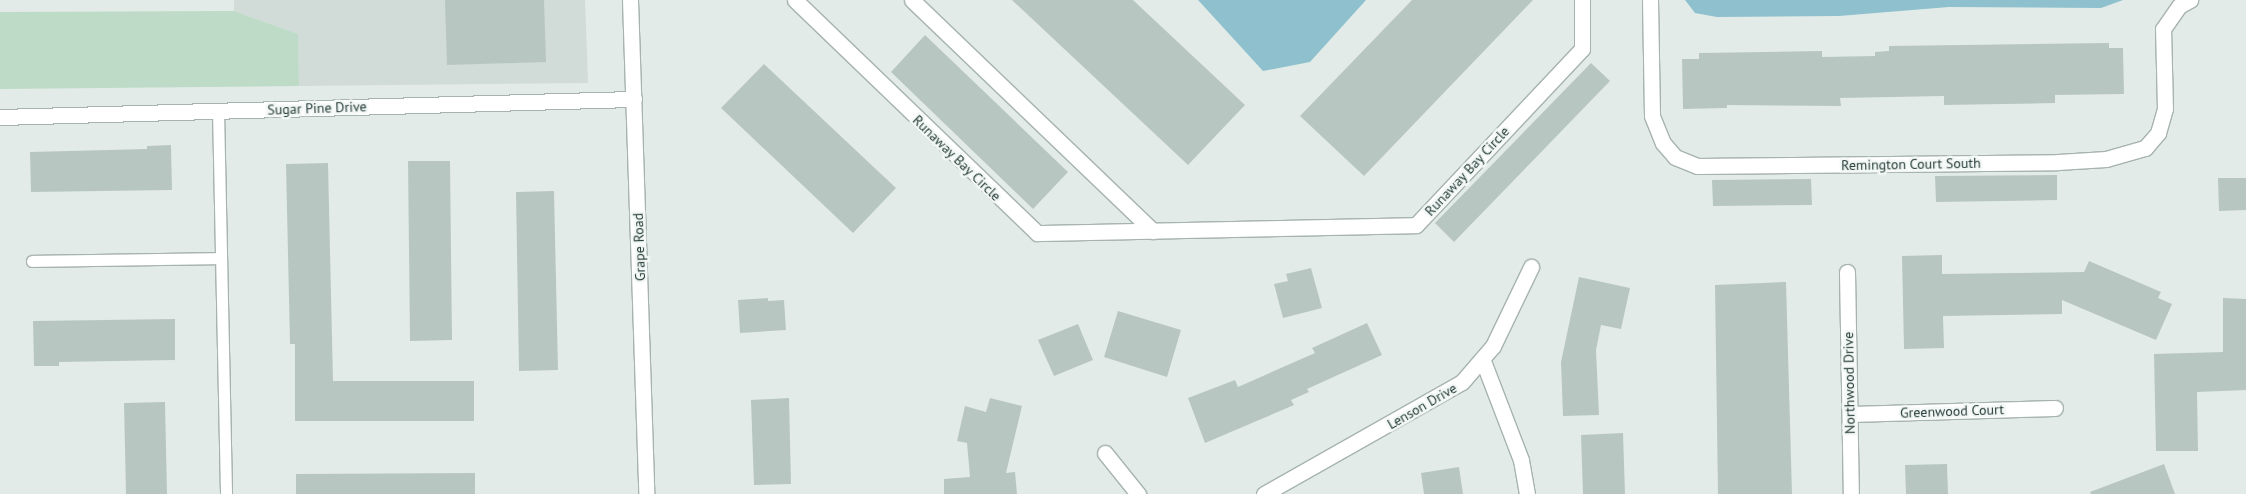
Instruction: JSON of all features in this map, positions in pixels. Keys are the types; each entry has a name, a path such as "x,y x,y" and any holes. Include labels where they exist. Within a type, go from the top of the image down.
{"street":[{"name":"Grape Road","path":"630,0 646,494"},
{"name":"Runaway Bay Circle","path":"795,0 1037,233 1416,225 1582,49 1582,0"},
{"path":"912,0 1153,231"},
{"name":"Remington Court South","path":"1650,0 1652,116 1663,143 1675,158 1697,166 1734,166 2058,162 2106,159 2144,148 2158,133 2165,109 2163,29 2175,10 2190,0"},
{"name":"Sugar Pine Drive","path":"0,117 634,100"},
{"name":"Lenson Drive","path":"1264,494 1426,405 1462,382 1483,361 1508,318 1531,268"},
{"name":"Northwood Drive","path":"1847,272 1851,494"},
{"path":"1483,361 1521,460 1527,494"},
{"name":"Greenwood Court","path":"1850,414 2055,408"},
{"path":"1105,453 1138,494"}],"lane":[{"path":"218,110 226,494"},
{"path":"32,261 221,258"}],"shaded area":[{"path":"234,0 585,0 588,83 299,86 298,34 234,11"}],"green space":[{"path":"234,11 298,34 299,86 0,89 0,12"}],"water":[{"path":"1198,0 1366,0 1310,62 1263,71"},
{"path":"1685,0 2123,0 2101,8 1949,7 1839,16 1717,17 1695,13"}],"building":[{"path":"445,0 544,0 546,62 447,65"},
{"path":"1012,0 1133,0 1245,105 1188,165"},
{"path":"1412,0 1533,0 1364,176 1300,116"},
{"path":"925,35 1068,172 1033,209 891,72"},
{"path":"2109,43 2109,48 2123,48 2124,94 2055,95 2055,103 1944,105 1944,96 1840,98 1841,106 1727,105 1727,108 1683,109 1682,59 1699,59 1699,53 1822,51 1822,57 1875,56 1875,52 1889,51 1889,46"},
{"path":"1591,63 1610,81 1454,242 1435,223"},
{"path":"764,64 896,188 853,233 721,108"},
{"path":"171,145 172,190 31,192 30,152 147,149 147,146"},
{"path":"408,161 450,161 452,340 410,341"},
{"path":"328,163 333,381 474,381 474,421 295,421 295,344 290,344 286,164"},
{"path":"2057,175 2057,200 1936,202 1935,176"},
{"path":"2218,178 2246,178 2246,210 2219,211"},
{"path":"1811,179 1812,205 1713,206 1712,180"},
{"path":"554,191 558,370 519,371 516,192"},
{"path":"1942,255 1942,274 2084,272 2089,261 2161,292 2158,298 2172,304 2156,340 2062,300 2062,314 1943,316 1944,348 1904,349 1902,256"},
{"path":"1311,268 1322,308 1283,318 1274,284 1288,281 1286,274"},
{"path":"1579,277 1630,288 1621,329 1601,325 1596,350 1599,415 1563,416 1561,362"},
{"path":"1786,282 1792,494 1718,494 1715,285"},
{"path":"768,298 768,301 784,300 786,330 740,333 738,300"},
{"path":"2223,298 2246,299 2246,390 2197,392 2198,451 2156,451 2154,354 2223,352"},
{"path":"1118,311 1181,330 1167,377 1104,357"},
{"path":"175,319 175,360 59,362 59,366 34,366 33,321"},
{"path":"1367,323 1382,355 1307,389 1309,392 1291,400 1294,405 1205,443 1188,398 1235,380 1238,387 1315,353 1312,348"},
{"path":"1078,324 1093,360 1054,376 1038,340"},
{"path":"789,398 791,484 754,485 751,400"},
{"path":"990,398 1022,406 1006,473 1015,472 1017,494 944,494 944,479 970,477 967,443 957,441 965,406 986,412"},
{"path":"165,402 167,494 126,494 124,403"},
{"path":"1623,433 1625,494 1583,494 1581,435"},
{"path":"1947,464 1948,494 1906,494 1905,465"},
{"path":"2164,464 2175,494 2091,494 2090,492"},
{"path":"1459,467 1463,494 1424,494 1421,473"},
{"path":"475,473 475,494 296,494 296,474"}]}
